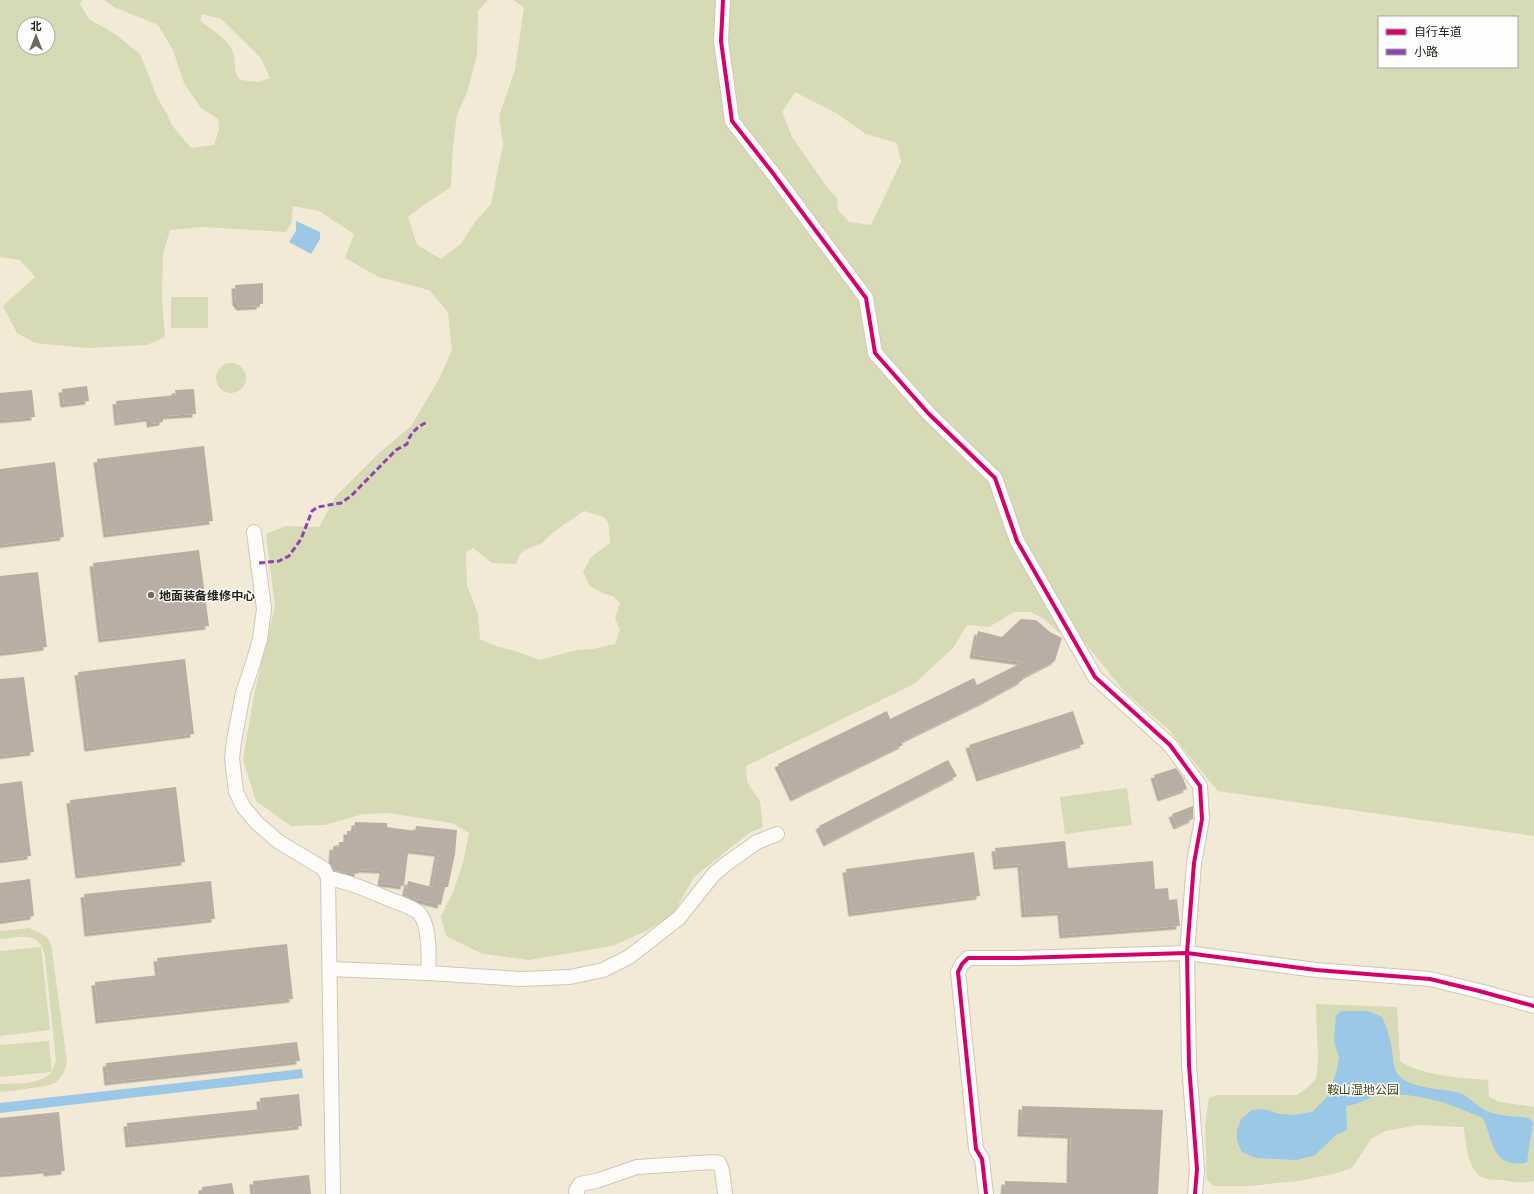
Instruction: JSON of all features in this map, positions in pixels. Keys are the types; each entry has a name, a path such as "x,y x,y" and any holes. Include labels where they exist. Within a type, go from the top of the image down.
{"street":[{"path":"723,0 721,41 732,121 866,298 875,353 928,413 995,478 1017,541 1095,677 1170,746 1200,786 1202,819 1194,863 1187,953 1189,1065 1197,1169 1195,1194"},
{"path":"254,532 264,609 260,639 254,664 243,693 234,741 232,758 236,792 244,808 258,824 279,842 324,869 328,878 333,1194"},
{"path":"330,969 520,979 570,977 603,970 629,957 679,918 714,874 726,864 757,842 777,834"},
{"path":"328,878 353,884 407,906 419,914 424,925 429,952 428,973"},
{"path":"986,1194 982,1159 976,1149 958,972 962,964 968,958 1187,953 1316,970 1430,979 1534,1006"},
{"path":"576,1194 580,1184 596,1181 637,1167 713,1162 719,1164 722,1170 725,1194"}],"green space":[{"path":"0,0 82,0 80,4 89,19 115,34 140,54 158,99 171,124 191,148 214,145 219,130 218,119 201,108 184,83 173,50 158,25 114,7 104,0 488,0 478,11 477,55 467,92 457,115 453,146 451,187 408,217 417,245 441,259 461,244 475,222 491,204 503,144 499,116 515,70 524,7 513,0 1534,0 1534,836 1218,791 1170,731 1124,691 1080,637 1058,632 1044,619 1031,612 1014,612 989,627 967,625 953,648 914,684 746,766 747,782 760,801 763,827 749,833 694,877 673,914 646,931 612,946 529,960 483,954 446,936 441,916 453,892 463,863 469,833 452,823 389,813 363,814 325,825 291,826 256,801 243,760 254,695 275,606 266,534 286,526 319,527 336,496 377,455 411,426 439,379 452,350 448,312 429,290 379,277 345,258 354,234 319,211 293,206 291,224 286,232 202,227 170,230 163,254 162,299 165,337 147,345 87,348 35,343 17,333 3,306 35,277 20,260 0,257","holes":["202,14 221,19 261,58 270,78 258,82 240,80 236,71 233,51 230,46 221,36 200,21","795,92 836,113 866,134 897,143 901,162 871,225 849,222 838,210 837,198 829,190 792,137 782,112","584,511 603,517 608,523 610,543 591,557 583,572 590,586 604,594 613,596 620,603 615,619 620,629 615,644 593,649 577,650 539,660 493,645 480,639 478,614 467,585 466,552 473,548 492,563 516,564 520,554 525,550 542,543 556,530"]},
{"path":"171,297 208,297 208,328 171,328"},
{"path":"231,363 242,367 246,378 242,389 231,393 220,389 216,378 220,367"},
{"path":"1127,788 1132,825 1065,834 1060,797"},
{"path":"29,928 47,937 51,944 67,1062 62,1075 50,1085 0,1092 0,1084 35,1081 47,1076 52,1072 56,1061 45,956 42,948 39,942 28,937 0,939 0,931"},
{"path":"41,947 50,1030 0,1036 0,951"},
{"name":"鞍山湿地公园","path":"1316,1004 1397,1007 1400,1061 1419,1070 1431,1073 1488,1080 1489,1097 1500,1102 1534,1107 1534,1181 1518,1182 1484,1178 1474,1169 1468,1156 1464,1127 1419,1125 1385,1131 1371,1139 1352,1168 1334,1174 1298,1181 1249,1186 1214,1186 1207,1180 1205,1125 1209,1098 1218,1095 1297,1095 1308,1087 1316,1079 1318,1062"},
{"path":"49,1041 52,1072 0,1077 0,1045"}],"water":[{"path":"296,221 320,232 320,239 311,254 289,242 296,231"},
{"path":"1341,1011 1368,1011 1382,1017 1387,1029 1394,1064 1397,1073 1402,1079 1409,1083 1426,1088 1460,1093 1488,1111 1528,1118 1533,1122 1527,1162 1520,1164 1512,1163 1505,1161 1500,1157 1493,1145 1483,1118 1444,1103 1417,1096 1403,1095 1375,1096 1359,1103 1346,1106 1347,1130 1336,1135 1315,1155 1297,1160 1256,1158 1242,1152 1237,1141 1237,1130 1241,1119 1252,1110 1263,1109 1280,1114 1294,1115 1312,1112 1328,1096 1337,1070 1339,1057 1334,1042 1336,1015"},
{"path":"302,1069 303,1078 0,1113 0,1103"}],"building":[{"path":"263,283 263,304 260,304 260,306 240,307 236,302 235,285"},
{"path":"87,386 89,401 64,404 62,389"},
{"path":"194,389 196,414 163,416 163,422 150,424 150,418 118,422 116,401 176,395 175,390"},
{"path":"32,390 35,417 0,420 0,393"},
{"path":"204,446 213,521 107,534 97,459"},
{"path":"55,462 64,537 0,545 0,469"},
{"name":"地面装备维修中心","path":"199,550 209,626 102,639 93,563"},
{"path":"38,572 47,647 0,653 0,576"},
{"path":"1021,619 1036,620 1050,632 1062,638 1055,661 1022,678 1023,680 985,701 901,742 903,745 794,798 778,764 887,711 890,719 974,678 977,685 1023,662 973,655 978,631 1002,637"},
{"path":"185,659 194,734 88,748 78,672"},
{"path":"24,677 34,752 0,756 0,679"},
{"path":"1073,711 1084,744 980,778 969,745"},
{"path":"948,760 957,776 827,843 819,826"},
{"path":"1176,768 1183,778 1187,789 1161,798 1154,775"},
{"path":"22,781 31,856 0,860 0,784"},
{"path":"176,787 185,862 79,875 70,800"},
{"path":"1193,806 1193,819 1177,826 1172,814"},
{"path":"355,822 387,823 387,827 415,831 416,826 457,830 455,854 448,887 445,887 441,905 405,896 408,881 432,887 438,853 410,850 410,854 408,853 404,886 381,883 383,870 358,869 358,874 336,871 332,863 333,846 339,847 339,842 347,842 347,831 354,831"},
{"path":"1065,841 1068,868 1153,861 1155,889 1168,888 1169,900 1177,899 1180,926 1063,935 1061,912 1025,914 1021,864 997,866 995,848"},
{"path":"974,852 980,896 852,913 846,869"},
{"path":"30,879 34,916 0,921 0,883"},
{"path":"211,881 215,919 88,933 84,894"},
{"path":"287,944 293,999 99,1020 95,982 159,975 157,958"},
{"path":"297,1042 300,1061 108,1082 106,1063"},
{"path":"299,1094 302,1126 129,1144 127,1123 261,1109 260,1098"},
{"path":"1022,1106 1163,1110 1158,1194 1004,1194 1005,1181 1070,1183 1071,1135 1021,1133"},
{"path":"59,1112 65,1171 47,1173 47,1170 0,1174 0,1118"},
{"path":"309,1175 311,1194 254,1194 253,1181"},
{"path":"232,1183 234,1194 202,1194 202,1187"}],"marked path":[{"path":"259,563 279,561 289,556 301,539 312,511 318,507 341,503 351,496 396,450 407,444 414,431 427,422"}],"cycle path":[{"path":"723,0 721,41 732,121 866,298 875,353 928,413 995,478 1017,541 1095,677 1170,745 1200,786 1202,819 1194,863 1187,953 1189,1065 1197,1169 1195,1194"},
{"path":"986,1194 982,1159 976,1149 958,972 962,964 968,958 1187,953 1316,970 1430,979 1534,1006"}],"place":[{"name":"地面装备维修中心","path":"151,595"}]}
